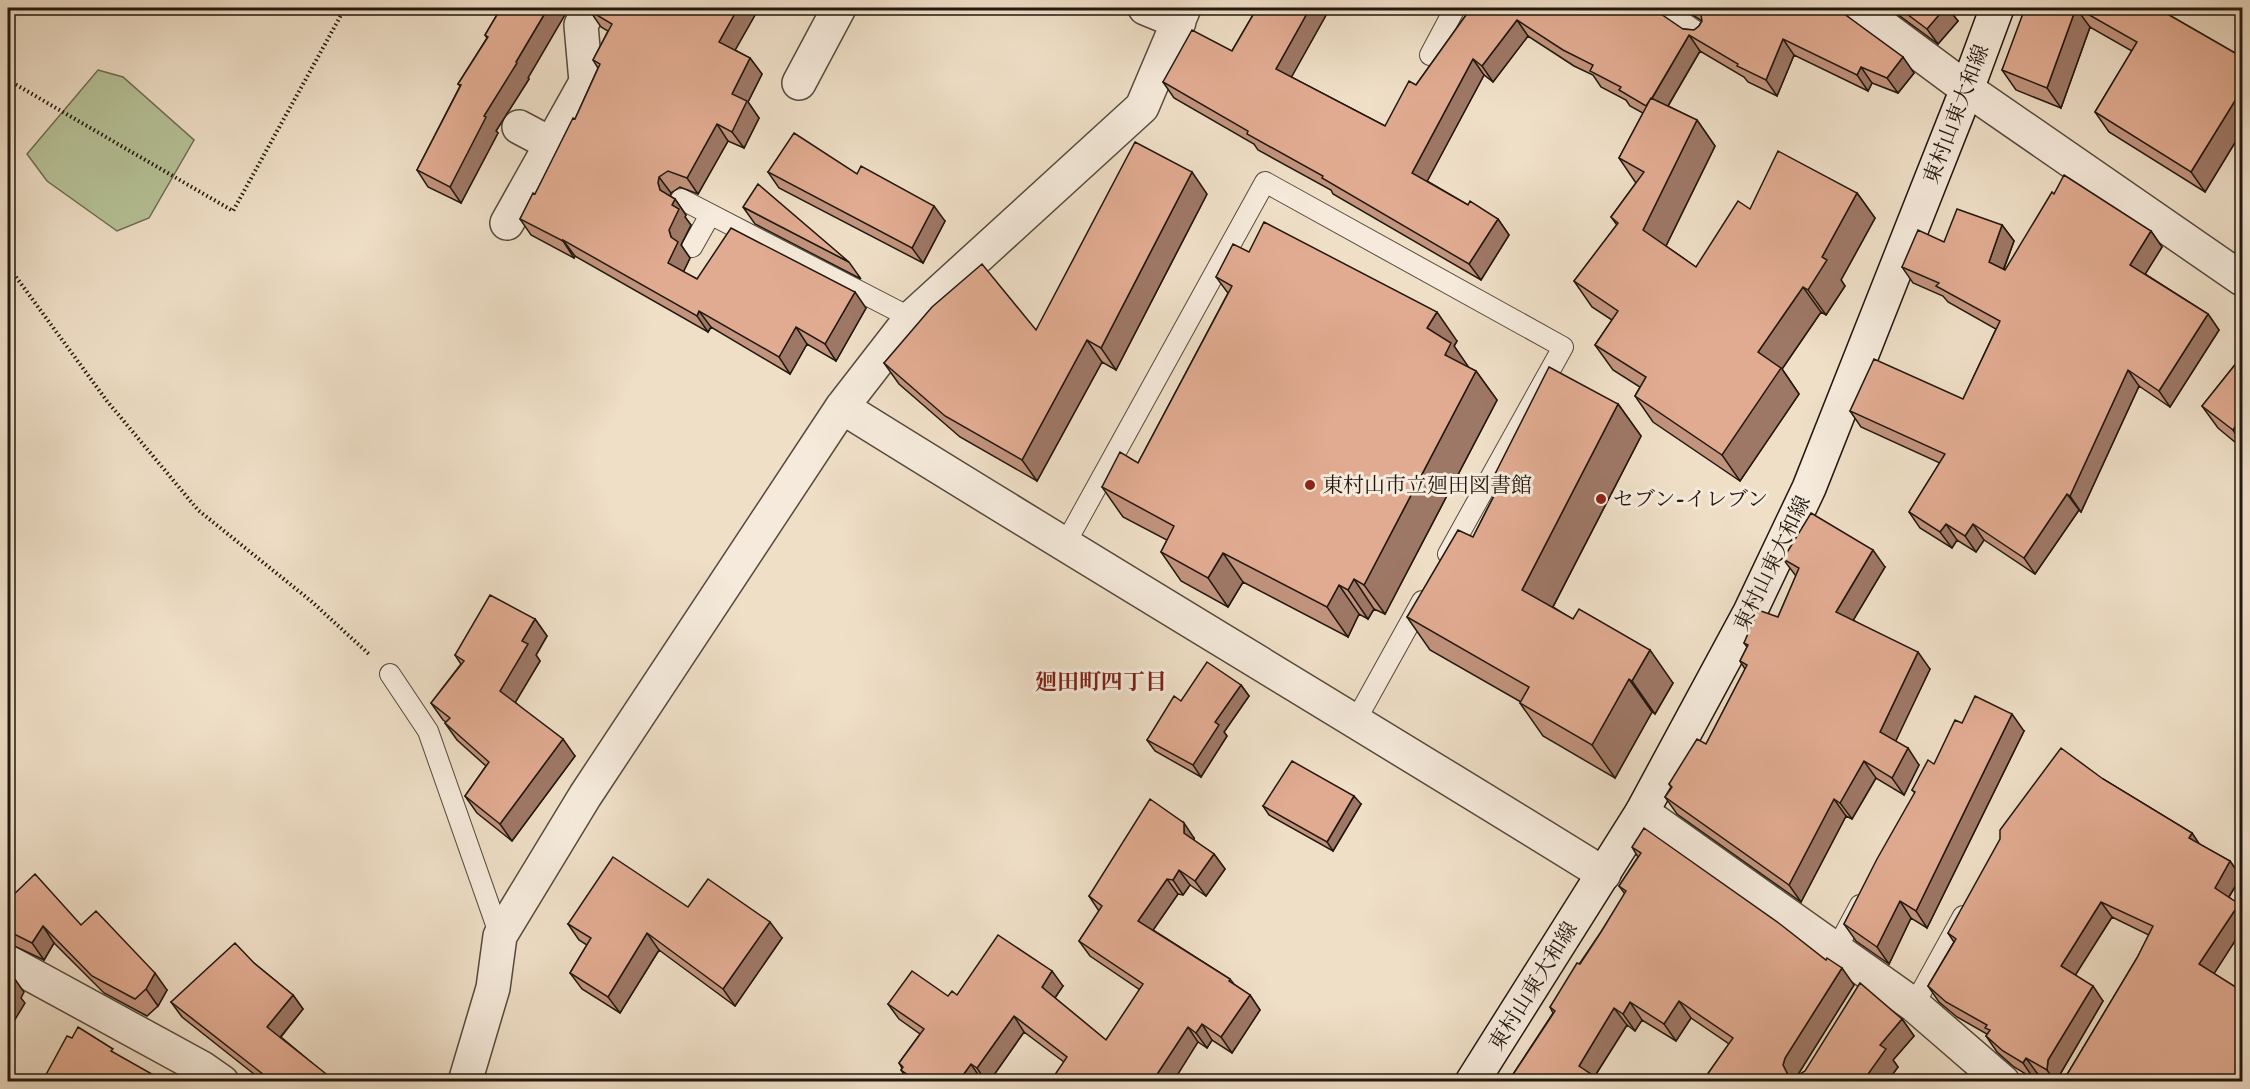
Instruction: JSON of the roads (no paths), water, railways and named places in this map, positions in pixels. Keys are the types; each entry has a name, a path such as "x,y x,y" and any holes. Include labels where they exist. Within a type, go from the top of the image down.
{"street":[{"path":"507,223 585,82 580,26 590,8"},
{"path":"799,83 839,8"},
{"path":"465,1082 494,988 500,936 585,796 842,407 911,318 1143,107 1181,15 1145,8"},
{"path":"1858,8 1967,89 2242,279"},
{"name":"東村山東大和線","path":"1472,1082 1642,812 1750,612 1809,488 1997,8"},
{"path":"519,127 551,144"},
{"path":"842,407 1064,546 1356,720 1604,874"},
{"path":"1642,812 1836,950 1868,986 1914,1005 2003,1082"},
{"path":"8,962 202,1068 222,1082"}],"lane":[{"path":"1430,55 1455,8"},
{"path":"1662,8 1701,35"},
{"path":"1064,546 1265,182 1563,347 1356,720"},
{"path":"681,199 911,318"},
{"path":"692,247 710,215"},
{"path":"390,674 428,731 500,936"},
{"path":"1836,950 1869,887"},
{"path":"1914,1005 1971,901"}],"place":[{"name":"東村山市立廻田図書館","path":"1310,485"},
{"name":"セブン-イレブン","path":"1601,499"}],"district":[{"name":"廻田町四丁目","path":"1101,681"}]}
